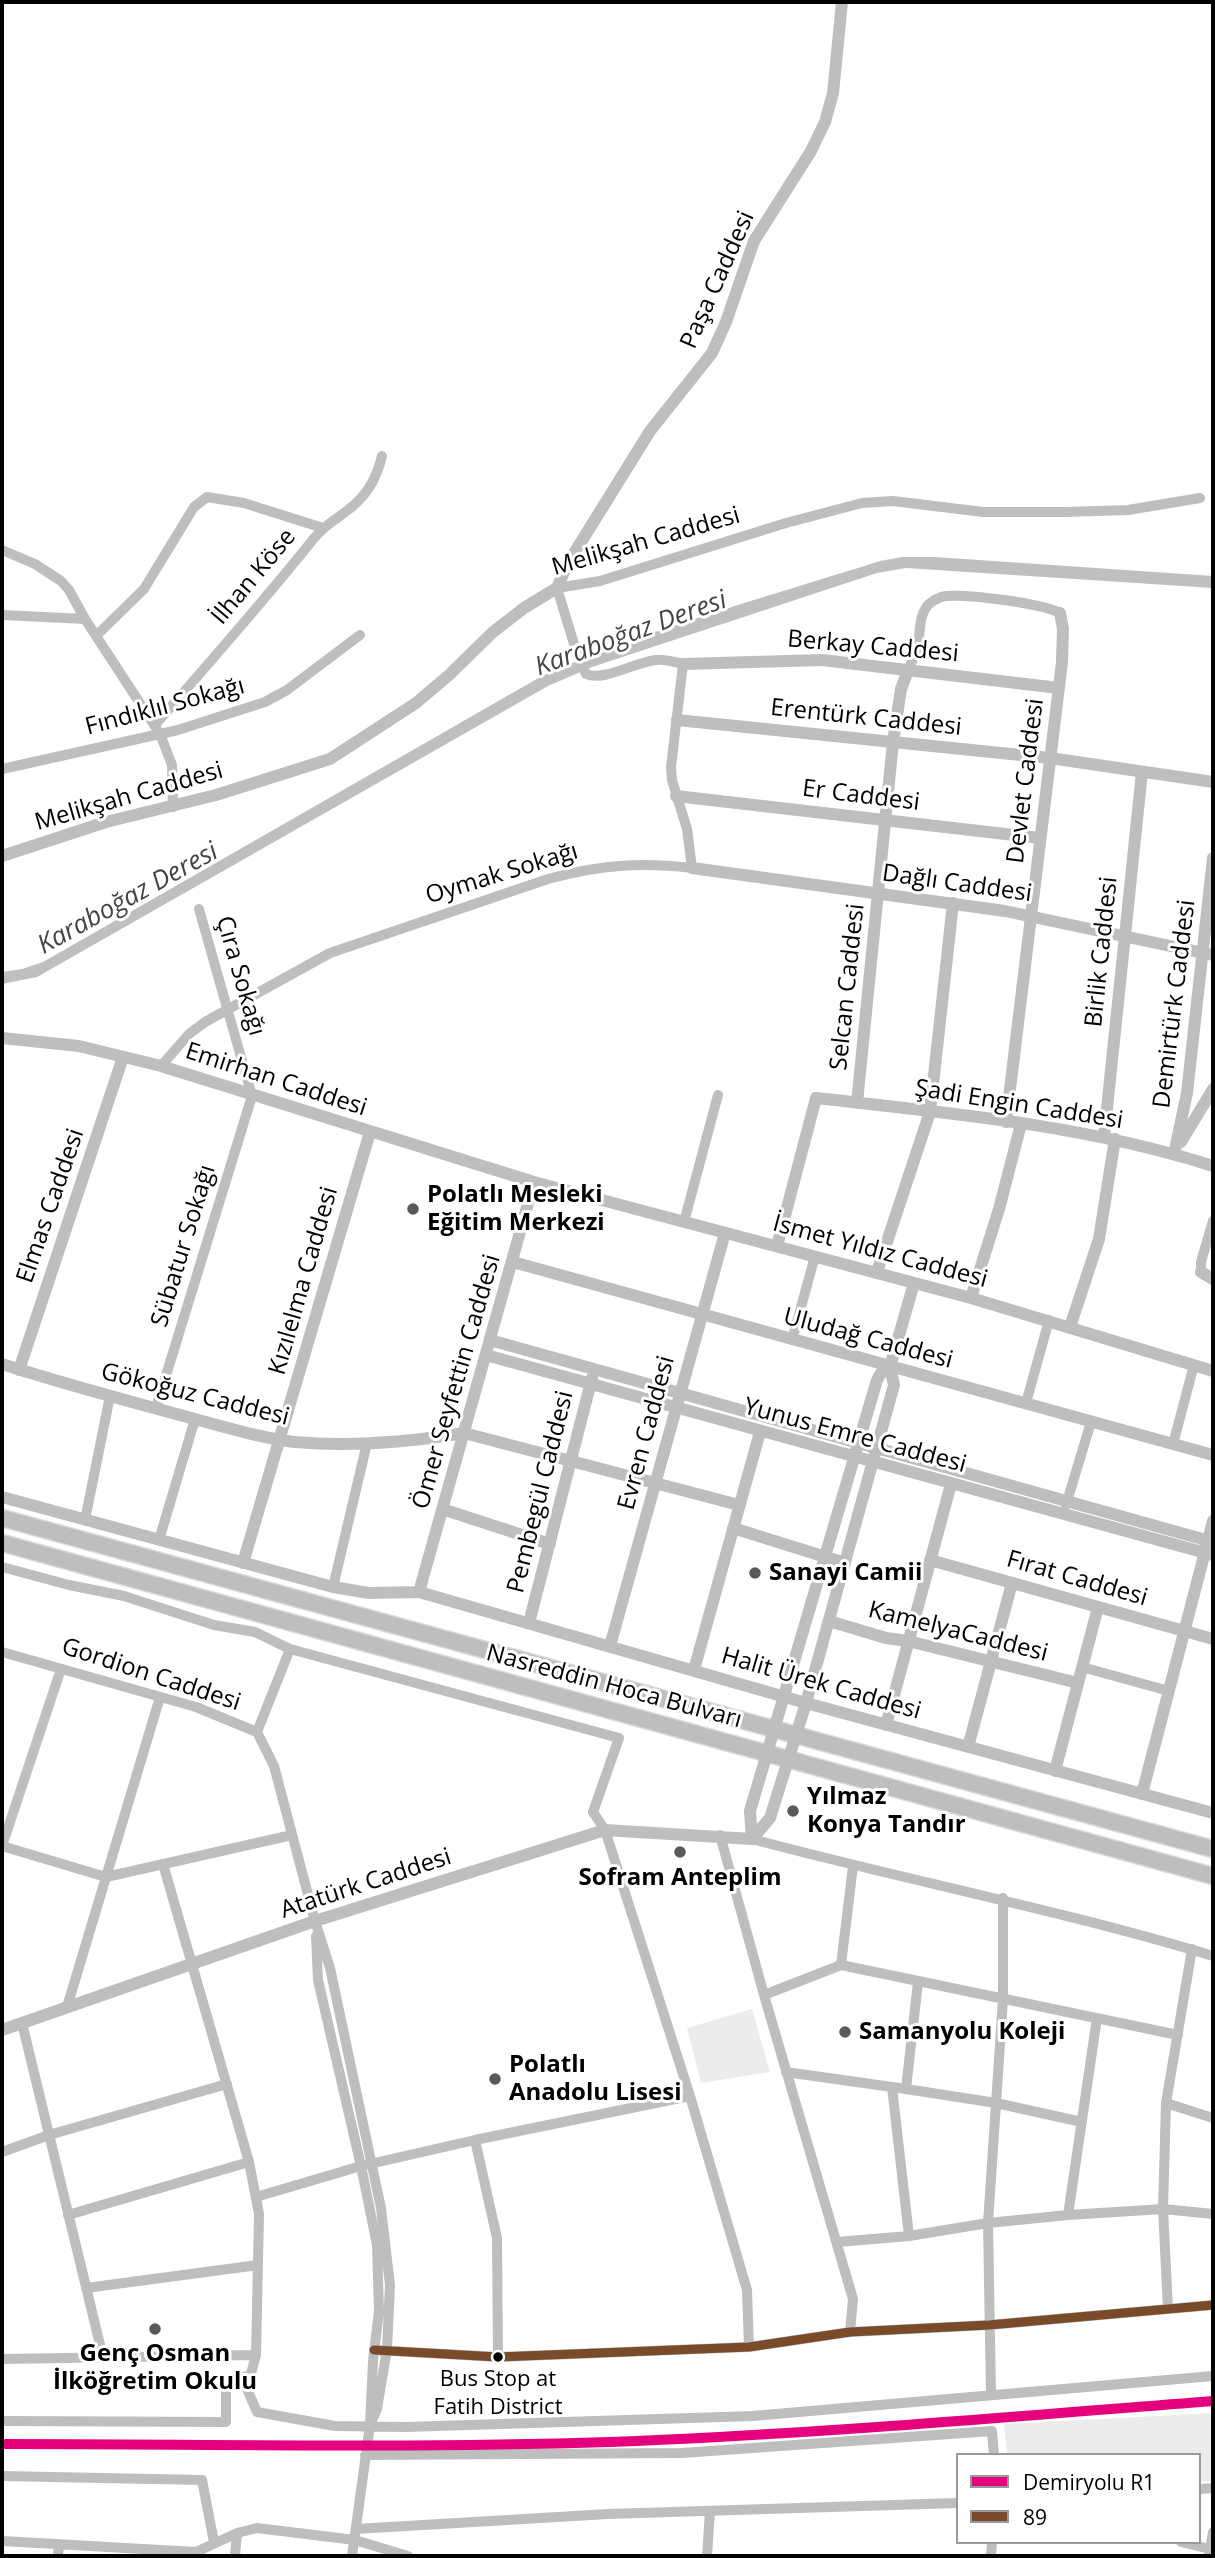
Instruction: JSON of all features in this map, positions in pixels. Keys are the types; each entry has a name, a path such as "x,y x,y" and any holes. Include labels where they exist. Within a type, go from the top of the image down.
{"highway":[{"name":"Nasreddin Hoca Bulvarı","path":"2,1518 1213,1849"},
{"name":"Nasreddin Hoca Bulvarı","path":"2,1543 1213,1876"}],"street":[{"name":"Paşa Caddesi","path":"557,588 568,564 650,430 712,353 726,322 754,241 811,151 825,122 833,93 842,2"},
{"name":"İlhan Köse","path":"158,730 323,528 367,492 374,481 382,456"},
{"path":"97,635 144,589 194,507 207,497 244,503 323,528"},
{"name":"Melikşah Caddesi","path":"2,856 106,822 173,807 290,773 343,751 426,695 499,627 541,596 557,588 600,580 786,523 862,503 893,501 971,511 1065,512 1128,510 1200,498"},
{"path":"2,550 36,564 61,581 69,590 158,730 172,765 173,807"},
{"path":"557,588 577,654 586,674 594,678 659,659 683,664 671,767 676,796 687,829 692,869"},
{"path":"909,668 918,646 921,619 925,609 936,599 959,596 1001,600 1060,613"},
{"name":"Devlet Caddesi","path":"1006,1122 1059,688 1063,639 1060,613"},
{"path":"2,615 85,619"},
{"name":"Fındıklıl Sokağı","path":"2,769 255,706 275,697 360,635"},
{"name":"Berkay Caddesi","path":"683,664 807,659 909,668 1059,688"},
{"name":"Selcan Caddesi","path":"857,1103 898,700 909,668"},
{"name":"Erentürk Caddesi","path":"677,720 1050,758 1213,782"},
{"name":"Birlik Caddesi","path":"1070,1327 1099,1239 1142,772"},
{"name":"Er Caddesi","path":"676,796 1040,838"},
{"name":"Demirtürk Caddesi","path":"1174,1154 1187,1093 1208,954 1213,858"},
{"name":"Oymak Sokağı","path":"161,1066 189,1034 330,953 578,870 636,864 692,869"},
{"name":"Dağlı Caddesi","path":"692,869 1030,915 1208,954"},
{"path":"877,1272 930,1112 953,904"},
{"name":"Çıra Sokağı","path":"198,909 252,1096"},
{"name":"Emirhan Caddesi","path":"2,1038 79,1046 161,1066 534,1182"},
{"name":"Elmas Caddesi","path":"19,1370 123,1057"},
{"path":"1174,1154 1213,1089"},
{"path":"684,1222 718,1095"},
{"name":"Sübatur Sokağı","path":"156,1408 252,1096"},
{"name":"Şadi Engin Caddesi","path":"778,1246 816,1098 1109,1138 1213,1166"},
{"path":"971,1298 1003,1196 1021,1124"},
{"name":"Kızılelma Caddesi","path":"243,1563 370,1132"},
{"name":"İsmet Yıldız Caddesi","path":"534,1182 971,1298 1213,1371"},
{"name":"Ömer Seyfettin Caddesi","path":"419,1592 534,1182"},
{"path":"1213,1221 1200,1262 1201,1272 1213,1279"},
{"name":"Evren Caddesi","path":"610,1646 725,1233"},
{"path":"792,1340 815,1256"},
{"name":"Uludağ Caddesi","path":"513,1262 1213,1455"},
{"path":"752,1839 770,1818 806,1703 894,1385 890,1367 914,1283"},
{"path":"1026,1403 1049,1321"},
{"name":"Yunus Emre Caddesi","path":"490,1340 1067,1501 1210,1548"},
{"name":"Yunus Emre Caddesi","path":"486,1355 1063,1515 1210,1548"},
{"name":"Gökoğuz Caddesi","path":"2,1364 110,1396 279,1440 367,1443 464,1433"},
{"path":"1173,1444 1194,1365"},
{"path":"752,1839 750,1811 877,1380 881,1373 890,1367"},
{"name":"Pembegül Caddesi","path":"529,1623 594,1371"},
{"path":"85,1520 110,1396"},
{"path":"159,1540 195,1419"},
{"path":"1063,1515 1091,1422"},
{"path":"694,1670 760,1432"},
{"path":"464,1433 739,1506"},
{"path":"333,1587 367,1443"},
{"path":"886,1725 951,1485"},
{"name":"Halit Ürek Caddesi","path":"2,1497 333,1587 369,1593 419,1592 806,1703 1211,1814"},
{"path":"442,1509 550,1544"},
{"path":"1142,1794 1210,1548 1213,1521"},
{"path":"733,1528 845,1563"},
{"name":"Fırat Caddesi","path":"930,1560 1213,1639"},
{"path":"2,1567 124,1596 214,1625 255,1632 290,1649 619,1738 593,1812 605,1830 690,2096 747,2290 749,2347"},
{"path":"968,1747 1012,1583"},
{"path":"1055,1770 1098,1607"},
{"name":"KamelyaCaddesi","path":"829,1621 886,1638 1078,1683"},
{"path":"257,1732 290,1649"},
{"name":"Gordion Caddesi","path":"2,1652 196,1707 257,1732 274,1766 315,1921 318,1980 366,2166"},
{"path":"1082,1667 1169,1690"},
{"path":"61,1669 2,1846 106,1877 292,1835"},
{"path":"67,2007 160,1697"},
{"name":"Atatürk Caddesi","path":"2,2030 315,1921 605,1830 752,1839"},
{"path":"720,1835 853,2299 850,2332"},
{"path":"752,1839 852,1866 1003,1898 1213,1956"},
{"path":"163,1864 250,2162 260,2214 256,2355 247,2389 257,2412 335,2426 406,2427 753,2416 1213,2376"},
{"path":"841,1965 852,1866"},
{"path":"991,2395 988,2223 1003,1999 1003,1898"},
{"path":"1168,2309 1163,2209 1166,2103 1192,1949"},
{"path":"764,1996 841,1965 1178,2035"},
{"path":"906,2089 918,1982"},
{"path":"1068,2215 1097,2018"},
{"path":"22,2023 103,2357"},
{"path":"786,2071 996,2103 1082,2122"},
{"path":"2,2152 49,2135 227,2084"},
{"path":"892,2087 909,2236"},
{"path":"256,2197 366,2166 475,2140 690,2096"},
{"path":"1166,2103 1213,2118"},
{"path":"475,2140 497,2238 498,2357"},
{"path":"68,2215 250,2162"},
{"path":"366,2166 381,2208 390,2285 387,2350 377,2409 370,2425"},
{"path":"352,2556 370,2425 379,2311 377,2245 366,2166"},
{"path":"837,2242 909,2236 988,2223 1068,2215 1163,2209 1213,2214"},
{"path":"86,2288 258,2265"},
{"path":"374,2350 498,2357 749,2347 850,2332 989,2325 1213,2305"},
{"path":"2,2359 256,2355"},
{"path":"2,2421 226,2422 226,2380 250,2376"},
{"path":"365,2455 682,2453 992,2431 993,2453"},
{"path":"2,2485 2,2476 202,2480 214,2542"},
{"path":"2,2541 148,2553 196,2552 214,2542 257,2528 356,2534 608,2514 956,2503"},
{"path":"707,2556 710,2511"},
{"path":"1187,2544 1210,2552 1213,2532"},
{"path":"234,2556 237,2533"},
{"path":"356,2534 408,2556"},
{"path":"58,2556 59,2544"}],"shaded area":[{"path":"902,557 1213,576 1213,588 906,568 877,573 592,667 548,686 37,977 2,984 2,972 43,962 542,676 667,628 880,561"},
{"path":"752,2009 770,2072 701,2083 687,2028"},
{"path":"1213,2413 1213,2481 1201,2482 1201,2453 1007,2453 1004,2424"}],"rail line":[{"name":"R1","path":"2,2444 398,2445 636,2441 852,2429 1213,2401"}],"transit line":[{"name":"89","path":"374,2350 498,2357 749,2347 850,2332 989,2325 1213,2305"}],"place":[{"name":"Polatlı Mesleki Eğitim Merkezi","path":"413,1209"},
{"name":"Sanayi Camii","path":"755,1573"},
{"name":"Yılmaz Konya Tandır","path":"793,1811"},
{"name":"Sofram Anteplim","path":"680,1852"},
{"name":"Samanyolu Koleji","path":"845,2032"},
{"name":"Polatlı Anadolu Lisesi","path":"495,2079"},
{"name":"Genç Osman İlköğretim Okulu","path":"155,2329"},
{"name":"Bus Stop at Fatih District","path":"498,2357"}],"water label":[{"name":"Karaboğaz Deresi","path":"631,634"},
{"name":"Karaboğaz Deresi","path":"128,899"}]}
